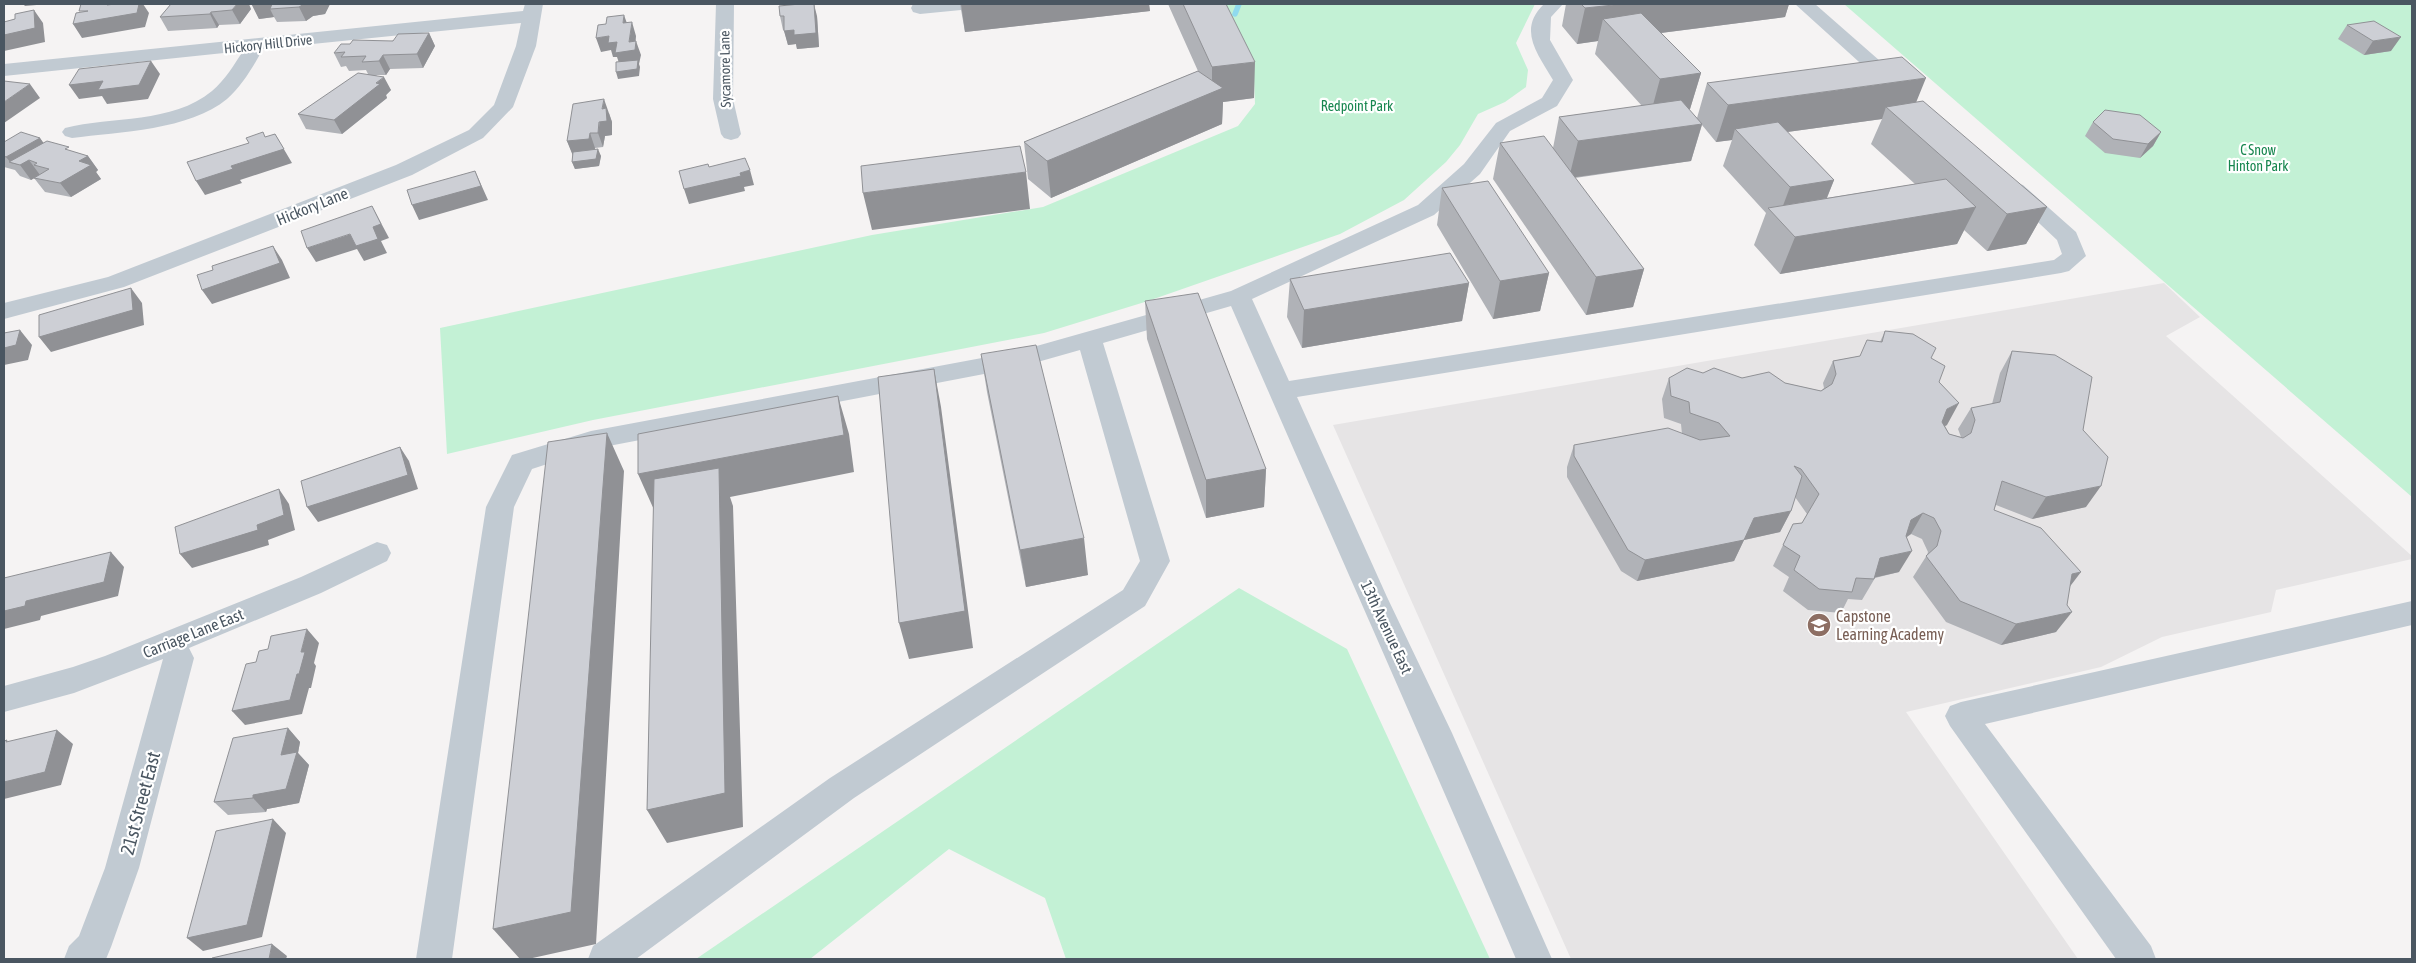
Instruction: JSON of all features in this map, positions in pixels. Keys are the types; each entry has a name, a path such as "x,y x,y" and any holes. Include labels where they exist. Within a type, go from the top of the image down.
{"street":[{"name":"Sycamore Lane","path":"725,4 723,98 730,134"},
{"path":"920,8 961,4"},
{"path":"434,959 500,507 522,462 590,440 1020,359 1240,296 1426,210 1472,169 1503,126 1550,102 1563,80 1540,40 1542,16 1554,4"},
{"path":"1804,4 1914,101"},
{"name":"Hickory Hill Drive","path":"4,70 256,45 533,10"},
{"name":"Hickory Lane","path":"4,311 116,282 404,170 476,134 503,107 526,46 533,10"},
{"path":"72,132 164,119 192,110 215,98 229,85 256,45"},
{"path":"1282,391 2061,266 2074,256 2068,237 2002,178"},
{"name":"13th Avenue East","path":"1240,296 1372,597 1436,733 1534,959"},
{"path":"606,959 842,788 1134,598 1155,560 1089,339"},
{"name":"Carriage Lane East","path":"4,699 74,680 169,643 311,585 377,553"},
{"path":"2138,959 1961,716 2412,613"},
{"name":"21st Street East","path":"82,959 92,947 122,868 179,658 169,643"}],"shaded area":[{"name":"Capstone Learning Academy","path":"2164,283 2200,317 2166,336 2412,556 2412,559 2276,590 2271,612 2162,637 2101,667 1906,712 2078,959 1571,959 1333,425"}],"green space":[{"name":"Redpoint Park","path":"1219,4 1535,4 1516,43 1528,70 1526,87 1505,102 1478,114 1460,145 1446,162 1404,200 1340,234 1148,301 1044,333 593,420 447,454 440,328 872,235 1043,207 1238,126 1255,104 1254,78"},
{"name":"C Snow Hinton Park","path":"1844,4 2412,4 2412,497"},
{"path":"1239,588 1347,649 1490,959 1066,959 1045,898 949,849 810,959 696,959"}],"building":[{"path":"81,4 139,4 137,13 73,24 76,13 88,11 79,11"},
{"path":"171,4 237,4 232,10 211,12 210,14 160,17"},
{"path":"272,4 304,4 299,7 270,9"},
{"path":"814,4 816,33 794,35 794,30 784,31 784,16 780,16 779,6"},
{"path":"1183,4 1226,4 1255,62 1212,67"},
{"path":"1581,4 1623,4 1585,8"},
{"path":"34,10 35,28 4,35 4,22 15,19 15,14"},
{"path":"1641,13 1701,73 1660,79 1603,19"},
{"path":"624,15 623,23 632,22 629,42 636,41 635,50 615,53 617,42 608,43 609,36 596,38 598,25 606,24 607,17"},
{"path":"2374,21 2401,37 2373,41 2347,25"},
{"path":"429,33 417,54 383,55 379,61 362,62 366,56 341,57 345,52 334,53 341,44 350,44 353,40 393,41 398,34"},
{"path":"1902,57 1926,78 1728,105 1707,83"},
{"path":"638,60 637,69 616,72 616,62"},
{"path":"151,61 139,85 98,90 103,81 69,85 79,69"},
{"path":"1198,71 1223,88 1047,161 1024,142"},
{"path":"358,73 384,77 376,83 380,84 334,120 298,114"},
{"path":"4,81 30,84 4,102"},
{"path":"604,99 602,109 606,108 607,121 599,122 598,133 590,133 589,139 567,141 573,104"},
{"path":"1681,100 1702,124 1578,141 1559,117"},
{"path":"1923,101 2047,207 2007,214 1886,107"},
{"path":"2105,110 2140,115 2161,132 2148,144 2113,139 2093,122"},
{"path":"1778,122 1834,180 1790,187 1735,129"},
{"path":"21,132 40,138 6,157 4,156 4,142"},
{"path":"263,132 265,137 275,134 284,149 231,166 233,169 196,181 187,162 249,143 246,138"},
{"path":"1544,136 1644,269 1596,277 1500,143"},
{"path":"47,141 69,147 65,149 88,156 79,161 91,165 60,183 34,178 49,169 34,165 37,163 29,160 20,165 9,162"},
{"path":"1020,146 1026,172 863,193 861,166"},
{"path":"598,149 596,159 572,162 573,152"},
{"path":"745,158 750,170 740,173 741,176 684,189 679,171 708,164 709,167"},
{"path":"475,171 481,186 412,205 407,190"},
{"path":"1946,179 1976,207 1795,237 1768,208"},
{"path":"1488,181 1549,273 1500,281 1442,188"},
{"path":"372,206 381,224 373,227 378,239 356,246 350,234 307,248 301,231"},
{"path":"273,246 280,263 202,290 197,275 213,270 212,266"},
{"path":"1450,253 1469,283 1304,310 1290,279"},
{"path":"131,288 133,310 39,337 39,315"},
{"path":"1198,293 1266,469 1206,480 1145,301"},
{"path":"20,330 16,345 4,348 4,333"},
{"path":"1885,331 1913,334 1936,348 1931,358 1945,366 1939,382 1959,403 1947,409 1942,422 1949,434 1963,438 1971,433 1975,420 1971,408 2000,402 2012,351 2055,355 2092,377 2083,430 2108,457 2101,486 2046,497 2002,481 1994,510 2041,528 2081,572 2072,574 2067,605 2072,612 2016,624 1960,601 1926,556 1937,546 1941,531 1934,518 1923,513 1911,520 1906,536 1912,551 1880,558 1874,579 1856,578 1852,592 1819,589 1794,570 1800,556 1783,545 1793,524 1802,523 1819,494 1801,469 1794,466 1802,476 1791,511 1754,518 1744,540 1645,560 1628,550 1574,456 1574,445 1668,428 1700,440 1730,436 1719,423 1690,413 1689,402 1671,396 1669,378 1687,368 1703,373 1714,368 1742,378 1769,372 1785,383 1821,391 1832,384 1836,374 1833,361 1860,356 1867,340 1882,342"},
{"path":"1036,345 1084,538 1020,550 981,354"},
{"path":"934,369 965,611 899,623 878,377"},
{"path":"838,396 844,435 638,474 638,434"},
{"path":"607,433 571,912 493,929 548,442"},
{"path":"400,447 408,475 307,507 301,481"},
{"path":"719,468 725,793 647,810 654,479"},
{"path":"279,489 284,515 257,525 258,530 180,554 175,527"},
{"path":"111,552 104,582 26,601 25,606 4,611 4,578"},
{"path":"307,629 301,652 305,652 290,700 232,711 246,664 256,662 259,651 268,649 271,636"},
{"path":"288,728 281,755 297,752 286,789 253,795 253,798 214,802 233,738"},
{"path":"57,730 45,772 4,782 4,741"},
{"path":"273,819 247,925 187,938 216,831"},
{"path":"272,944 269,959 212,959 212,958"}],"waterway":[{"path":"1235,14 1239,4"}],"place":[{"name":"Capstone Learning Academy","path":"1819,625"}]}
